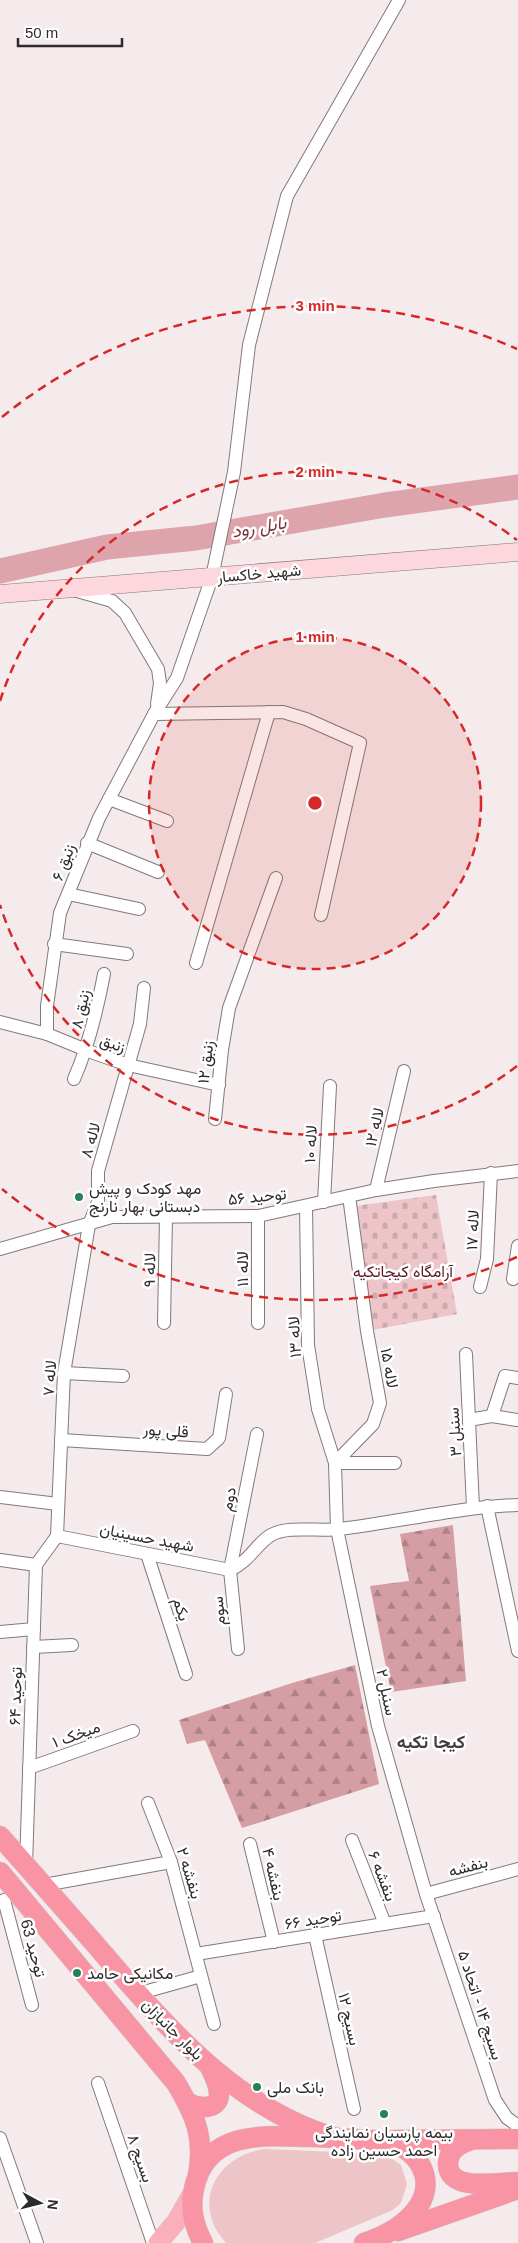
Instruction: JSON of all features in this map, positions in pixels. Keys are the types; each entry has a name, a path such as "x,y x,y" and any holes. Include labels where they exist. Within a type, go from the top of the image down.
{"highway":[{"name":"بلوار جانبازان","path":"0,1836 137,1994 210,2067 252,2099 312,2130 337,2138"},
{"name":"بلوار جانبازان","path":"0,1872 9,1899 169,2074 188,2103 200,2140 201,2151 192,2211 196,2228 203,2243"},
{"path":"188,2103 208,2108 217,2101 219,2096 218,2088 210,2067"},
{"path":"195,2185 206,2162 219,2150 234,2141 264,2136 384,2140 518,2139"},
{"path":"384,2140 408,2149 422,2169 425,2182 424,2194 419,2206 411,2216 387,2235"},
{"path":"472,2140 460,2145 450,2154 448,2166 454,2178 466,2184 518,2182"},
{"path":"364,2243 518,2189"}],"main road":[{"name":"شهید خاکسار","path":"0,594 213,572 518,552"},
{"path":"158,2243 176,2222 195,2185"}],"street":[{"name":"زنبق ۶","path":"47,1034 47,1006 54,944 60,913 87,843 154,714 176,678 213,572 234,472 249,344 288,196 399,0"},
{"path":"69,588 112,601 120,607 132,623 160,677 154,714 283,712 300,717 360,743 321,915"},
{"path":"196,963 269,712"},
{"path":"109,799 166,821"},
{"path":"87,843 158,872"},
{"name":"زنبق ۱۲","path":"215,1119 230,1008 276,878"},
{"path":"68,894 139,909"},
{"path":"54,944 127,954"},
{"name":"زنبق ۸","path":"74,1079 86,1050 97,1014 104,974"},
{"name":"لاله ۸","path":"89,1225 98,1202 98,1170 140,1024 144,988"},
{"name":"زنبق","path":"0,1022 47,1034 128,1065 219,1085"},
{"name":"لاله ۱۲","path":"376,1190 404,1072"},
{"name":"لاله ۱۰","path":"324,1202 330,1086"},
{"name":"توحید ۵۶","path":"0,1249 112,1217 258,1216 376,1190 491,1173 518,1171"},
{"name":"لاله ۱۷","path":"480,1287 487,1259 491,1173"},
{"name":"لاله ۱۵","path":"335,1463 373,1424 380,1403 367,1331 349,1196"},
{"name":"لاله ۱۳","path":"306,1206 308,1345 318,1409 335,1463"},
{"name":"لاله ۹","path":"164,1324 166,1216"},
{"name":"لاله ۱۱","path":"258,1216 258,1323"},
{"name":"لاله ۷","path":"56,1536 64,1373 89,1225"},
{"path":"513,1278 518,1246"},
{"name":"سنبل ۳","path":"466,1354 473,1508"},
{"path":"64,1373 123,1376"},
{"path":"492,1416 505,1376 518,1378"},
{"name":"قلی پور","path":"61,1440 207,1449 220,1438 226,1394"},
{"path":"469,1420 492,1416 517,1420"},
{"name":"دوم","path":"230,1570 258,1434"},
{"path":"337,1529 335,1463 395,1462"},
{"path":"0,1497 58,1504"},
{"path":"230,1570 241,1565 271,1535 295,1530 337,1529 487,1506 518,1505"},
{"path":"487,1506 518,1651"},
{"name":"سنبل ۲","path":"337,1529 378,1726 434,1916"},
{"path":"0,1560 36,1565 56,1536"},
{"name":"شهید حسینیان","path":"56,1536 230,1570"},
{"name":"یکم","path":"147,1554 186,1674"},
{"name":"توحید ۶۴","path":"26,1864 36,1565"},
{"name":"سوم","path":"230,1570 238,1649"},
{"path":"0,1632 34,1630"},
{"path":"33,1647 72,1645"},
{"name":"میخک ۱","path":"29,1768 133,1731"},
{"name":"بنفشه ۲","path":"148,1803 171,1862 214,2024"},
{"name":"بنفشه ۶","path":"352,1840 384,1924"},
{"name":"بنفشه ۴","path":"250,1844 274,1942"},
{"path":"44,1885 171,1862"},
{"name":"بنفشه","path":"426,1894 518,1869"},
{"name":"توحید 63","path":"9,1899 32,2005"},
{"name":"توحید ۶۶","path":"196,1954 434,1916"},
{"name":"بسیج ۱۴ - اتحاد ۵","path":"434,1916 495,2100 507,2118 518,2126"},
{"name":"بسیج ۱۲","path":"315,1935 354,2109"},
{"path":"137,1994 201,1976"},
{"name":"بسیج ۸","path":"98,2083 152,2243"},
{"path":"0,2138 37,2243"}],"green space":[{"name":"آرامگاه کیجاتکیه","path":"436,1195 457,1314 367,1331 347,1207"},
{"path":"453,1525 466,1681 391,1692 370,1586 409,1581 400,1534"},
{"path":"355,1665 379,1784 242,1828 205,1740 187,1744 179,1720 292,1683"},
{"path":"265,2149 385,2154 401,2165 407,2184 401,2203 393,2210 315,2243 226,2243 215,2228 210,2213 210,2198 214,2184 222,2171 233,2161 248,2153"}],"waterway":[{"name":"بابل رود","path":"0,571 107,547 196,538 385,505 518,487"}],"place":[{"name":"مهد کودک و پیش دبستانی بهار نارنج","path":"79,1197"},
{"name":"مکانیکی حامد","path":"77,1973"},
{"name":"بانک ملی","path":"257,2087"},
{"name":"بیمه پارسیان نمایندگی احمد حسین زاده","path":"384,2114"}],"district":[{"name":"کیجا تکیه","path":"431,1742"}]}
